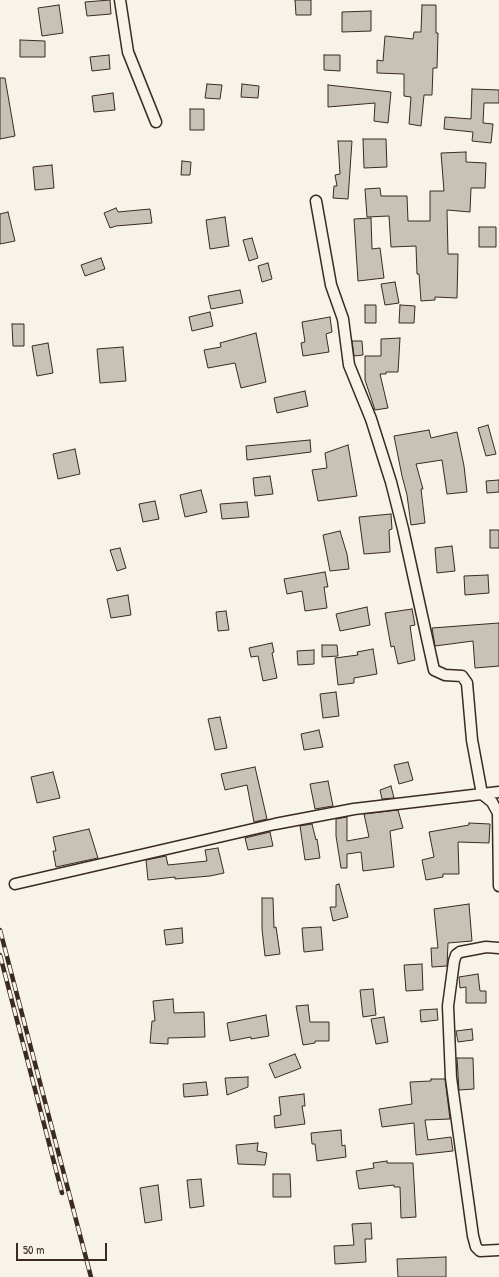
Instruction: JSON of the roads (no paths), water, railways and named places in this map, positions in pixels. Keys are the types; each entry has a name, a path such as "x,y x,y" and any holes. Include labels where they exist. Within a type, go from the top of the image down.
{"street":[{"path":"120,0 128,52 156,122"},
{"path":"316,201 331,285 343,319 349,365 372,419 391,482 434,670 445,675 462,676 467,684 472,740 482,794 492,802 498,813 499,886"},
{"path":"15,884 274,824 354,809 499,792"},
{"path":"499,948 486,947 460,952 456,955 448,1006 451,1078 473,1236 476,1247 480,1251 499,1250"}],"railway":[{"path":"0,930 91,1277"},
{"path":"0,955 62,1193"}]}
